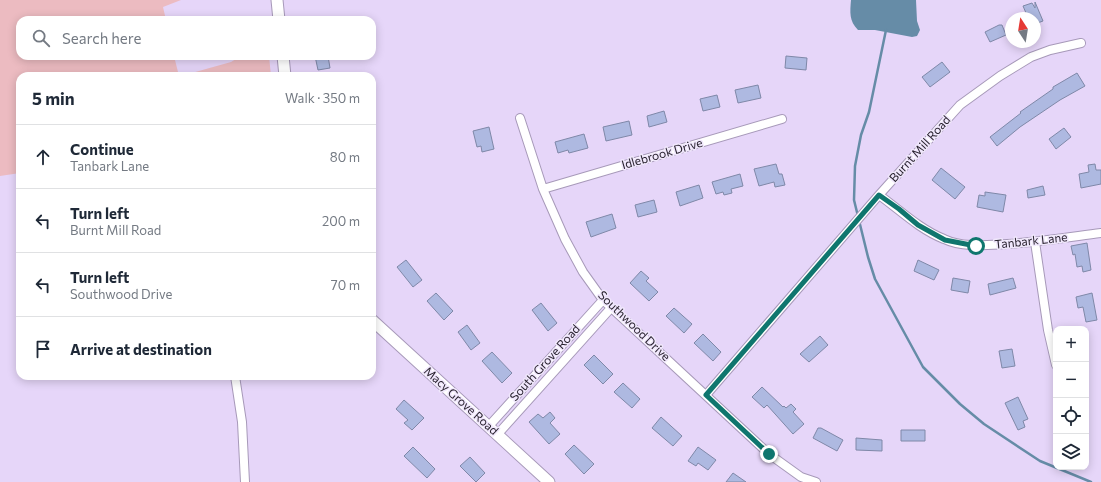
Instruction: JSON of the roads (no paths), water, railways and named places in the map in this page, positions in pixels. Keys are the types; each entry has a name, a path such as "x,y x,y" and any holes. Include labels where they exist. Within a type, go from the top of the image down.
{"main road":[{"path":"277,0 279,16"},
{"path":"283,60 285,72"},
{"name":"Macy Grove Road","path":"376,324 549,482"}],"street":[{"name":"Burnt Mill Road","path":"706,395 879,195 960,105 980,89 1032,57 1050,50 1081,43"},
{"name":"Southwood Drive","path":"520,118 543,189 565,240 583,272 603,300 769,454 801,477 816,482"},
{"name":"Idlebrook Drive","path":"543,189 782,119"},
{"name":"Tanbark Lane","path":"879,195 918,225 945,240 976,246 1036,242 1101,233"},
{"path":"1036,242 1048,330 1055,362"},
{"name":"South Grove Road","path":"488,427 603,300"},
{"name":"South Grove Road","path":"497,434 612,308"},
{"path":"235,380 242,422 245,482"}],"water":[{"path":"851,0 916,0 917,21 920,30 917,36 912,37 875,30 858,30 853,23 850,12"}],"waterway":[{"path":"886,30 869,112 861,135 855,166 854,200 875,279 923,367 960,404 984,424 1040,461 1091,482"}]}
